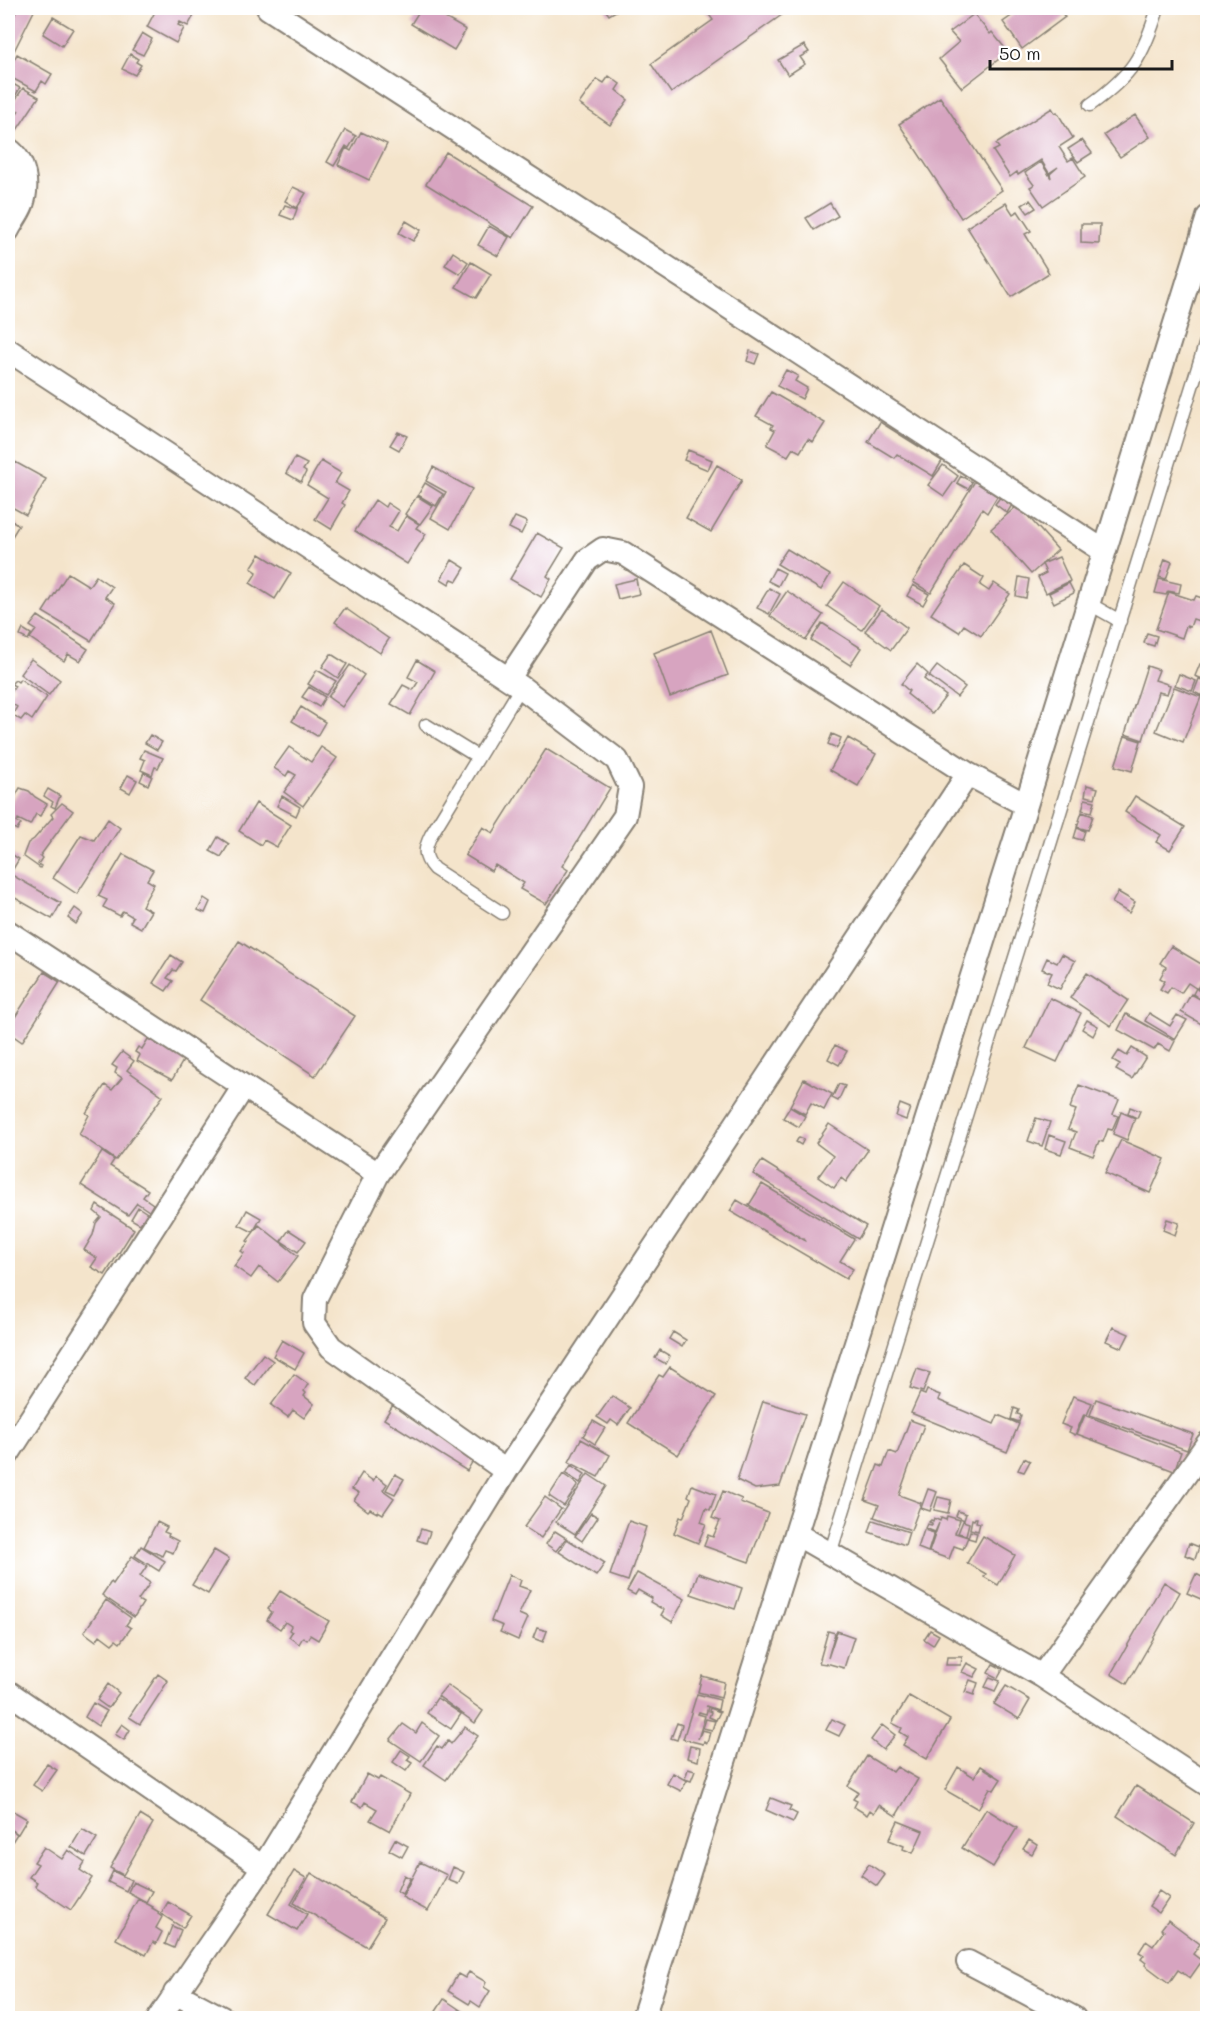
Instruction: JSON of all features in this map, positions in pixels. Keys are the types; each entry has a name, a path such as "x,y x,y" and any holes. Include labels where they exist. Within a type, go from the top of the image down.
{"street":[{"path":"268,8 1104,551"},
{"path":"8,149 16,154 26,178 22,204 8,230"},
{"path":"643,2019 1026,805 1208,217"},
{"path":"8,350 515,682 617,760 630,787 625,816 378,1174 315,1299 314,1323 331,1347 506,1471"},
{"path":"515,682 587,560 603,549 623,553 968,774 1026,805"},
{"path":"159,2019 263,1867 506,1471 968,774"},
{"path":"8,932 378,1174"},
{"path":"8,1454 244,1086"},
{"path":"1042,1676 1204,1455"},
{"path":"796,1534 1042,1676 1208,1785"},
{"path":"8,1692 263,1867"},
{"path":"968,1962 1074,2019"},
{"path":"175,1993 222,2019"}],"lane":[{"path":"1090,105 1115,87 1133,67 1149,36 1158,8"},
{"path":"830,1554 1208,335"},
{"path":"1088,603 1120,621"},
{"path":"502,913 434,869 426,860 425,851 430,835 478,757 515,682"},
{"path":"426,725 478,757"}],"building":[{"path":"18,8 35,9 13,53 8,50 8,13 14,16"},
{"path":"157,8 198,8 188,26 180,22 178,25 184,28 176,43 147,27"},
{"path":"421,8 428,8 466,30 454,50 411,24"},
{"path":"604,8 621,8 609,15"},
{"path":"704,8 782,8 786,12 671,93 651,64 713,20"},
{"path":"1023,8 1058,8 1065,17 1022,49 1003,22"},
{"path":"974,14 1008,52 962,88 939,59 959,42 950,32"},
{"path":"53,17 73,29 62,46 43,34"},
{"path":"142,33 152,39 143,55 132,50"},
{"path":"804,45 809,52 800,57 805,64 788,75 778,60"},
{"path":"17,54 52,74 46,84 42,81 36,91 8,76"},
{"path":"130,54 138,59 136,62 141,65 135,75 122,69"},
{"path":"609,76 620,84 616,90 628,100 610,125 579,104 597,79 604,83"},
{"path":"13,84 20,88 8,108 8,93"},
{"path":"23,88 39,97 13,136 8,132 8,127 19,110 8,125 8,111"},
{"path":"940,97 1002,190 961,218 899,124"},
{"path":"1052,108 1055,113 1057,112 1073,138 1059,147 1068,161 1073,158 1085,177 1043,206 1030,187 1034,185 1025,173 1041,162 1051,178 1050,174 1058,167 1049,173 1041,160 1018,175 1017,172 1010,177 993,151 999,148 996,144"},
{"path":"1135,115 1150,137 1120,157 1104,135"},
{"path":"345,130 356,136 349,148 346,146 334,166 327,162"},
{"path":"361,132 387,144 369,180 338,165 346,148 351,151"},
{"path":"1082,140 1092,153 1078,162 1068,149"},
{"path":"446,152 533,206 513,238 426,184"},
{"path":"293,187 306,193 297,208 285,201"},
{"path":"1030,200 1036,208 1028,213 1022,205"},
{"path":"830,203 838,216 814,230 806,218"},
{"path":"1006,203 1013,214 1018,211 1031,231 1025,234 1049,273 1011,297 967,227"},
{"path":"285,205 297,209 293,220 280,215"},
{"path":"406,221 421,230 413,241 399,233"},
{"path":"1081,224 1100,224 1099,244 1081,243"},
{"path":"489,226 509,237 498,256 478,245"},
{"path":"453,252 468,262 460,274 445,265"},
{"path":"471,262 491,274 476,298 456,287"},
{"path":"750,351 759,354 755,364 747,361"},
{"path":"786,370 798,376 795,381 807,388 802,399 777,386"},
{"path":"771,392 825,423 813,442 808,439 800,452 793,448 788,456 767,445 775,430 771,428 773,425 756,416"},
{"path":"880,422 942,461 933,476 897,454 894,458 868,442"},
{"path":"398,432 407,436 399,450 390,445"},
{"path":"688,450 712,460 708,470 684,460"},
{"path":"295,458 307,464 303,470 306,472 301,482 286,473"},
{"path":"321,461 341,473 335,483 349,491 342,503 345,505 331,529 315,519 328,498 307,485"},
{"path":"15,462 46,479 26,515 8,505 10,484 8,475"},
{"path":"717,465 742,480 711,532 686,518"},
{"path":"943,465 958,476 944,496 928,485"},
{"path":"433,467 472,489 450,529 431,518 446,492 426,481"},
{"path":"961,476 972,482 968,489 957,483"},
{"path":"975,481 998,495 987,513 982,509 931,593 913,582"},
{"path":"425,483 443,494 436,506 418,495"},
{"path":"417,496 433,506 420,524 405,514"},
{"path":"1001,496 1012,505 1007,513 995,504"},
{"path":"375,500 385,507 387,503 399,511 389,527 397,531 406,516 419,524 416,528 426,534 407,564 355,531"},
{"path":"1018,505 1058,550 1031,574 991,529"},
{"path":"515,517 527,522 521,534 509,528"},
{"path":"8,518 19,525 8,543"},
{"path":"537,533 564,548 547,576 551,579 541,597 510,579"},
{"path":"787,549 830,575 821,590 777,564"},
{"path":"260,554 291,573 275,599 250,583 257,572 251,568"},
{"path":"1059,557 1070,581 1046,593 1038,577 1046,573 1042,564"},
{"path":"1165,559 1172,562 1166,579 1159,577"},
{"path":"452,560 465,568 457,581 452,579 449,584 441,579"},
{"path":"964,565 984,578 980,585 989,591 994,583 1010,594 981,636 964,625 959,632 931,614"},
{"path":"775,568 785,573 778,586 768,581"},
{"path":"68,573 89,586 96,576 112,587 105,597 115,603 91,641 43,612"},
{"path":"1019,577 1029,579 1026,598 1016,596"},
{"path":"636,579 639,594 618,599 614,584"},
{"path":"1159,579 1181,584 1179,593 1168,591 1166,595 1155,593"},
{"path":"844,582 879,606 862,630 827,606"},
{"path":"1069,583 1074,593 1054,603 1049,593"},
{"path":"913,585 929,594 923,605 907,596"},
{"path":"769,588 780,594 769,614 757,608"},
{"path":"787,591 823,615 806,640 770,616"},
{"path":"1169,592 1194,600 1196,596 1208,600 1208,624 1193,619 1190,627 1186,626 1182,638 1156,629"},
{"path":"345,608 389,639 380,653 335,622"},
{"path":"882,609 907,628 891,650 865,631"},
{"path":"38,616 88,649 80,661 68,654 64,661 30,638 36,630 30,626"},
{"path":"822,623 861,648 850,665 811,640"},
{"path":"23,629 31,634 28,640 20,636"},
{"path":"711,630 728,675 670,697 654,653"},
{"path":"1147,633 1157,636 1154,646 1144,643"},
{"path":"331,654 347,664 338,678 322,667"},
{"path":"31,659 60,680 49,695 20,674"},
{"path":"417,660 435,671 410,715 391,704 403,685 413,690 418,682 408,677"},
{"path":"917,664 928,674 924,679 946,696 932,714 907,694 909,691 901,684"},
{"path":"1200,664 1208,668 1208,681 1195,676"},
{"path":"350,665 364,675 342,707 328,697"},
{"path":"937,666 965,687 957,697 929,676"},
{"path":"1147,666 1159,670 1155,680 1170,685 1167,694 1158,692 1143,740 1125,734"},
{"path":"317,670 336,681 326,695 308,684"},
{"path":"1179,674 1196,681 1192,691 1175,685"},
{"path":"20,679 47,697 32,720 25,715 21,720 12,715 17,707 8,701 8,697 15,686 11,684"},
{"path":"1199,679 1208,682 1202,696 1194,692"},
{"path":"309,687 325,697 319,707 302,697"},
{"path":"1174,687 1201,697 1183,742 1156,731"},
{"path":"301,707 325,722 317,736 292,721"},
{"path":"832,734 841,738 837,748 828,744"},
{"path":"150,735 162,742 157,750 145,743"},
{"path":"1125,736 1141,741 1132,771 1115,766"},
{"path":"848,738 876,754 858,786 830,770"},
{"path":"289,747 311,762 321,747 337,758 303,806 284,792 296,775 289,771 286,776 274,768"},
{"path":"546,749 610,788 562,866 568,870 546,904 520,889 524,883 495,865 491,871 465,855 483,827 493,833"},
{"path":"144,750 163,758 158,768 155,767 152,775 141,770 145,760 140,758"},
{"path":"144,772 152,776 148,785 140,781"},
{"path":"128,775 137,780 130,793 121,788"},
{"path":"1087,785 1098,788 1095,798 1085,796"},
{"path":"20,788 29,791 47,804 40,816 36,814 30,825 18,819 17,822 21,824 17,830 8,825 8,809"},
{"path":"48,789 60,796 55,808 51,806 53,802 44,796"},
{"path":"282,796 300,807 296,816 277,806"},
{"path":"1135,796 1185,827 1170,850 1156,842 1161,835 1125,812"},
{"path":"1085,799 1095,801 1092,812 1082,810"},
{"path":"62,803 73,811 40,856 42,858 38,864 40,868 23,856 28,843 53,817 51,814"},
{"path":"256,803 291,825 277,847 264,840 261,845 239,831"},
{"path":"1082,812 1093,816 1088,830 1077,827"},
{"path":"108,819 120,828 77,894 53,878 81,835 94,840"},
{"path":"1077,828 1085,831 1082,840 1074,838"},
{"path":"218,837 229,844 221,857 210,851"},
{"path":"8,852 19,859 10,874 61,903 52,919 8,894"},
{"path":"123,854 153,870 147,880 154,884 142,906 151,911 141,928 130,922 133,917 123,911 120,916 103,907 107,900 98,896"},
{"path":"1118,892 1135,902 1129,913 1112,903"},
{"path":"204,898 210,902 205,913 198,910"},
{"path":"75,908 83,914 76,924 68,918"},
{"path":"239,941 355,1016 315,1076 200,1000"},
{"path":"1171,946 1208,968 1208,982 1203,979 1197,989 1188,983 1181,993 1171,987 1167,993 1160,989 1165,981 1160,978 1166,967 1160,963"},
{"path":"1062,954 1075,961 1060,989 1047,983 1052,973 1042,969 1047,958 1057,963"},
{"path":"171,955 182,962 167,978 173,981 166,991 153,983"},
{"path":"44,972 60,982 22,1042 8,1032 8,1028"},
{"path":"1087,973 1128,1000 1111,1026 1070,998"},
{"path":"1204,981 1208,983 1208,1028 1181,1012 1191,994 1200,999 1193,994"},
{"path":"1050,998 1081,1013 1057,1062 1026,1048"},
{"path":"1149,1013 1170,1026 1177,1015 1187,1020 1175,1039 1145,1021"},
{"path":"1126,1014 1175,1041 1170,1051 1158,1044 1154,1050 1118,1030"},
{"path":"1087,1020 1098,1026 1093,1036 1082,1029"},
{"path":"148,1039 184,1059 172,1080 137,1061 140,1055 135,1052 138,1047 142,1049"},
{"path":"835,1045 847,1051 839,1065 828,1059"},
{"path":"1132,1048 1146,1057 1132,1079 1116,1070 1120,1064 1113,1060 1119,1051 1127,1056"},
{"path":"122,1052 134,1061 127,1070 163,1096 116,1160 79,1134 89,1115 86,1113 105,1085 112,1090 122,1078 115,1073 117,1068 112,1065"},
{"path":"804,1079 832,1094 824,1110 811,1103 805,1114 790,1106"},
{"path":"839,1084 845,1086 838,1101 832,1098"},
{"path":"1079,1085 1119,1100 1113,1114 1118,1116 1112,1130 1108,1129 1103,1142 1099,1141 1093,1156 1070,1147 1076,1132 1068,1129 1076,1110 1070,1108"},
{"path":"900,1104 910,1108 906,1120 896,1116"},
{"path":"790,1107 805,1116 799,1127 783,1118"},
{"path":"1130,1107 1140,1111 1137,1118 1128,1114"},
{"path":"1121,1112 1135,1118 1127,1140 1113,1134"},
{"path":"1036,1118 1050,1122 1042,1146 1028,1141"},
{"path":"829,1124 868,1150 846,1182 841,1178 834,1188 818,1177 833,1156 816,1143"},
{"path":"1049,1135 1066,1141 1061,1154 1045,1149"},
{"path":"799,1137 804,1139 801,1145 796,1142"},
{"path":"1121,1140 1165,1159 1150,1193 1105,1173"},
{"path":"102,1152 114,1160 110,1166 148,1190 143,1197 153,1204 149,1211 137,1203 128,1215 81,1185"},
{"path":"762,1161 866,1226 858,1239 753,1174"},
{"path":"762,1184 854,1239 840,1261 853,1269 846,1279 730,1211 737,1200 806,1241 749,1205"},
{"path":"97,1205 134,1229 105,1275 91,1267 97,1258 84,1250 101,1217 94,1211"},
{"path":"138,1207 147,1213 140,1224 131,1219"},
{"path":"247,1210 261,1218 253,1232 239,1225"},
{"path":"1167,1219 1179,1223 1175,1235 1163,1230"},
{"path":"259,1225 298,1256 278,1282 259,1267 251,1278 234,1266 244,1253 241,1251 249,1242 247,1241"},
{"path":"289,1230 306,1241 298,1252 281,1241"},
{"path":"1113,1327 1129,1334 1122,1348 1106,1341"},
{"path":"673,1332 686,1340 682,1347 669,1339"},
{"path":"282,1340 304,1353 295,1369 273,1356"},
{"path":"660,1350 670,1356 666,1364 655,1358"},
{"path":"263,1354 273,1361 255,1385 245,1378"},
{"path":"670,1367 716,1396 678,1455 628,1423 659,1375 663,1377"},
{"path":"917,1369 930,1373 923,1392 910,1388"},
{"path":"294,1374 308,1384 304,1396 314,1404 304,1418 293,1410 288,1417 271,1405"},
{"path":"927,1390 940,1395 938,1400 994,1424 998,1415 1019,1424 1007,1452 911,1413 920,1393 925,1395"},
{"path":"612,1396 630,1408 618,1425 611,1420 608,1424 597,1417"},
{"path":"1073,1396 1092,1403 1087,1415 1084,1414 1075,1435 1069,1432 1071,1428 1061,1424"},
{"path":"1096,1399 1193,1434 1187,1450 1090,1415"},
{"path":"763,1401 805,1414 780,1486 755,1489 737,1480"},
{"path":"393,1405 475,1457 467,1471 384,1419"},
{"path":"1014,1408 1019,1410 1017,1414 1021,1415 1019,1422 1011,1419"},
{"path":"1085,1415 1181,1452 1174,1471 1077,1434"},
{"path":"910,1420 924,1425 899,1495 921,1503 911,1530 874,1517 879,1505 865,1500 878,1465 883,1467 889,1451 897,1454"},
{"path":"593,1421 605,1428 595,1444 583,1436"},
{"path":"581,1439 610,1455 598,1477 569,1462"},
{"path":"1024,1458 1030,1461 1024,1472 1018,1470"},
{"path":"571,1465 585,1474 580,1483 566,1474"},
{"path":"362,1473 373,1481 376,1476 387,1484 383,1490 394,1498 383,1514 370,1509 368,1511 354,1500 359,1493 352,1489"},
{"path":"395,1474 404,1479 395,1494 386,1490"},
{"path":"563,1474 578,1485 564,1506 549,1496"},
{"path":"588,1474 606,1486 575,1534 556,1522"},
{"path":"692,1485 716,1494 710,1510 706,1508 701,1522 706,1524 698,1543 674,1533 691,1498 688,1496"},
{"path":"928,1489 937,1492 930,1511 921,1508"},
{"path":"723,1491 742,1499 740,1502 768,1513 749,1562 704,1546 708,1535 713,1537 720,1521 712,1518"},
{"path":"545,1497 561,1509 541,1538 524,1527"},
{"path":"938,1497 951,1500 948,1513 934,1510"},
{"path":"958,1511 966,1514 964,1520 956,1516"},
{"path":"591,1513 598,1517 582,1541 575,1536"},
{"path":"947,1516 960,1520 955,1533 968,1537 963,1549 954,1546 949,1559 929,1552 939,1523 935,1532 925,1528 927,1524 932,1525 929,1522 934,1518 940,1521 941,1518 946,1520"},
{"path":"977,1518 976,1522 980,1523 978,1531 970,1529 972,1519"},
{"path":"873,1520 909,1532 905,1545 869,1532"},
{"path":"629,1521 646,1527 628,1581 610,1575"},
{"path":"963,1521 969,1523 966,1535 958,1533"},
{"path":"157,1522 167,1527 164,1532 169,1534 168,1536 178,1541 173,1553 165,1550 162,1556 144,1547"},
{"path":"421,1529 430,1532 426,1543 417,1540"},
{"path":"924,1530 934,1533 928,1552 918,1548"},
{"path":"555,1531 566,1538 556,1551 546,1544"},
{"path":"970,1531 977,1533 975,1540 968,1538"},
{"path":"983,1536 1015,1555 998,1585 984,1577 986,1574 967,1563"},
{"path":"567,1539 605,1563 596,1576 559,1552"},
{"path":"1189,1543 1199,1547 1195,1559 1185,1555"},
{"path":"141,1546 165,1561 159,1571 135,1556"},
{"path":"214,1550 229,1559 208,1594 192,1585"},
{"path":"132,1556 147,1566 140,1576 150,1583 138,1600 143,1603 134,1617 102,1595 111,1582 113,1584"},
{"path":"637,1573 685,1599 672,1622 661,1615 664,1610 650,1602 652,1598 638,1590 635,1595 627,1591"},
{"path":"698,1573 742,1588 735,1609 691,1594"},
{"path":"1196,1574 1208,1580 1208,1602 1187,1593"},
{"path":"509,1575 521,1580 519,1586 530,1590 519,1614 528,1618 518,1640 500,1632 503,1626 491,1621"},
{"path":"1164,1582 1180,1592 1127,1684 1111,1674"},
{"path":"280,1591 329,1621 318,1640 310,1635 307,1640 303,1637 299,1644 289,1637 292,1632 289,1630 291,1626 285,1622 280,1629 267,1620 272,1612 268,1609"},
{"path":"106,1600 131,1618 126,1625 131,1628 120,1643 116,1640 112,1644 100,1635 96,1641 84,1632"},
{"path":"537,1628 547,1631 543,1642 533,1638"},
{"path":"930,1630 939,1635 933,1645 924,1639"},
{"path":"828,1631 835,1633 828,1658 837,1631 854,1637 844,1668 819,1663"},
{"path":"947,1657 962,1657 961,1665 946,1665"},
{"path":"967,1663 979,1669 974,1677 962,1672"},
{"path":"993,1664 1003,1669 998,1678 988,1673"},
{"path":"158,1674 168,1681 140,1724 129,1717"},
{"path":"702,1676 724,1682 721,1698 698,1692"},
{"path":"990,1677 1000,1681 995,1691 985,1687"},
{"path":"970,1680 978,1683 974,1695 965,1692"},
{"path":"108,1684 119,1693 108,1708 97,1700"},
{"path":"447,1685 483,1711 475,1723 438,1696"},
{"path":"1006,1686 1030,1700 1019,1719 994,1704"},
{"path":"697,1694 720,1700 718,1710 706,1706 708,1707 706,1714 699,1712 698,1714 705,1716 698,1739 702,1730 710,1732 707,1743 704,1741 703,1744 683,1739"},
{"path":"909,1696 950,1720 927,1759 903,1745 908,1737 900,1732 902,1728 892,1723"},
{"path":"437,1698 461,1714 451,1729 427,1713"},
{"path":"93,1703 107,1711 98,1726 85,1717"},
{"path":"710,1708 720,1712 716,1720 709,1717"},
{"path":"706,1719 715,1721 712,1730 703,1728"},
{"path":"832,1719 845,1725 839,1736 826,1730"},
{"path":"422,1723 439,1736 421,1761 390,1740 403,1724 416,1733"},
{"path":"677,1723 682,1725 677,1740 671,1738"},
{"path":"122,1724 130,1730 124,1740 115,1734"},
{"path":"882,1725 895,1735 883,1750 871,1740"},
{"path":"465,1727 478,1736 446,1780 424,1765 437,1746 442,1749 448,1741 451,1744"},
{"path":"690,1746 700,1748 698,1761 687,1758"},
{"path":"401,1750 410,1756 407,1760 412,1763 406,1771 393,1762"},
{"path":"867,1756 893,1772 897,1767 918,1779 896,1816 879,1805 874,1813 870,1810 867,1815 854,1807 857,1801 853,1799 858,1792 848,1786"},
{"path":"47,1764 57,1770 42,1791 33,1785"},
{"path":"981,1766 1001,1779 994,1790 990,1788 978,1809 945,1790 958,1767 974,1777"},
{"path":"688,1769 695,1771 691,1781 685,1779"},
{"path":"673,1773 687,1781 681,1791 667,1784"},
{"path":"367,1774 378,1780 380,1777 410,1794 390,1831 370,1820 377,1809 365,1802 362,1807 352,1802"},
{"path":"1136,1786 1194,1823 1176,1855 1117,1816"},
{"path":"771,1798 791,1806 789,1810 797,1814 793,1822 766,1810"},
{"path":"986,1809 1017,1828 993,1867 962,1848"},
{"path":"13,1811 27,1819 18,1834 8,1827 8,1820"},
{"path":"140,1815 153,1823 123,1875 110,1868"},
{"path":"898,1821 923,1831 913,1853 903,1849 904,1846 889,1840"},
{"path":"8,1828 17,1834 8,1848"},
{"path":"82,1829 97,1838 86,1856 71,1847"},
{"path":"395,1839 408,1846 402,1857 389,1850"},
{"path":"1029,1840 1037,1845 1032,1854 1023,1849"},
{"path":"44,1847 62,1859 68,1850 85,1862 80,1870 92,1878 71,1910 35,1886 37,1882 29,1877 38,1864 34,1862"},
{"path":"420,1862 447,1875 428,1911 402,1897"},
{"path":"869,1864 885,1875 877,1886 861,1875"},
{"path":"453,1867 464,1872 458,1884 448,1880"},
{"path":"113,1871 131,1880 126,1891 108,1882"},
{"path":"294,1871 306,1878 291,1904 307,1914 297,1931 268,1914"},
{"path":"311,1873 385,1918 367,1947 294,1903"},
{"path":"404,1875 410,1878 402,1894 397,1891"},
{"path":"133,1882 152,1891 146,1902 128,1892"},
{"path":"1159,1891 1169,1898 1159,1913 1149,1906"},
{"path":"138,1899 153,1907 162,1917 156,1928 162,1932 156,1944 153,1942 146,1955 116,1939"},
{"path":"168,1902 191,1915 183,1928 161,1914"},
{"path":"1168,1920 1200,1944 1193,1954 1202,1961 1190,1978 1178,1970 1169,1983 1145,1965 1146,1963 1141,1959 1144,1955 1139,1952 1146,1941 1153,1946 1164,1931 1161,1929"},
{"path":"172,1926 181,1930 174,1948 165,1944"},
{"path":"469,1972 486,1982 484,1987 490,1991 480,2007 471,2001 469,2004 448,1991 458,1974 465,1978"},
{"path":"444,1999 472,2018 433,2016"}]}
